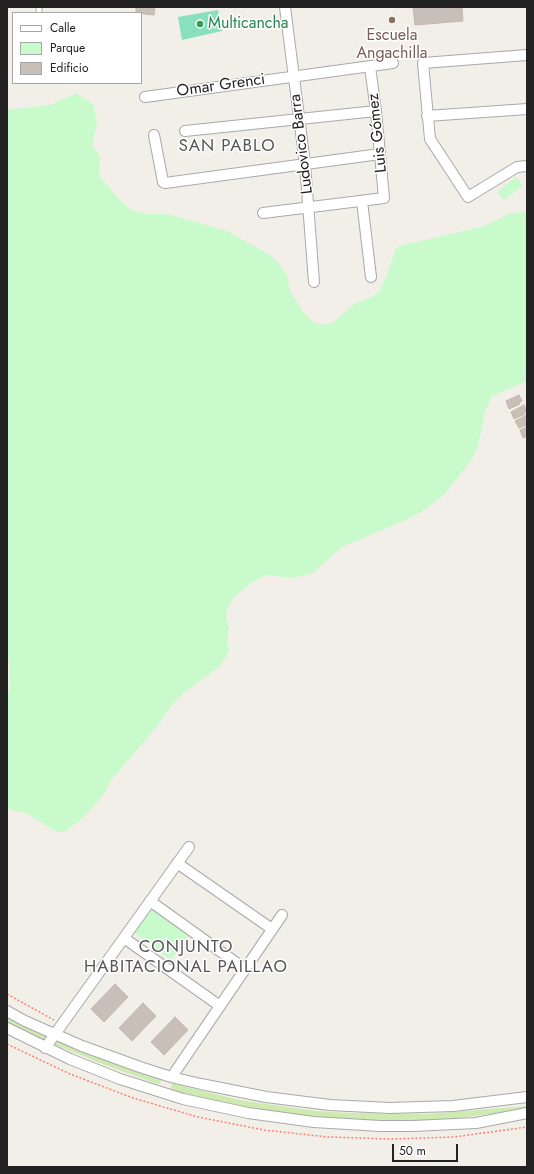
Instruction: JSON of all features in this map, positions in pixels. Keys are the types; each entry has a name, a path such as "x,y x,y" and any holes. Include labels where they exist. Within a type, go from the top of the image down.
{"street":[{"name":"Ludovico Barra","path":"285,7 305,164 314,282"},
{"path":"527,55 423,63 430,139 468,197 517,167 527,166"},
{"name":"Omar Grenci","path":"145,96 393,63"},
{"name":"Luis Gómez","path":"362,201 384,198 376,111 370,67"},
{"path":"427,116 527,109"},
{"path":"185,131 376,111"},
{"path":"154,135 163,182 165,184 380,154"},
{"path":"263,213 362,201 372,277"},
{"path":"45,1048 189,847"},
{"path":"177,863 272,929"},
{"path":"150,901 245,969"},
{"path":"165,1093 173,1075 282,915"},
{"path":"124,938 220,1006"},
{"path":"7,1011 25,1021 89,1048 173,1075 245,1093 330,1105 390,1108 453,1106 527,1097"},
{"path":"7,1028 45,1048 94,1070 165,1093 215,1107 248,1113 294,1120 347,1125 380,1126 476,1123 527,1114"}],"path":[{"path":"7,994 62,1024"}],"green space":[{"name":"Multicancha","path":"218,10 222,31 182,40 178,17"},
{"path":"77,94 93,104 97,123 92,145 100,156 99,176 120,200 131,210 145,214 168,214 227,231 268,254 277,261 287,275 290,291 304,313 312,321 323,325 334,322 354,304 372,297 380,291 396,248 403,245 484,226 509,214 527,211 527,381 492,396 485,411 478,446 472,459 444,495 424,510 406,520 342,547 313,573 294,578 265,575 251,583 240,592 232,600 227,610 226,618 229,628 227,642 229,649 226,657 218,668 182,694 170,707 159,724 111,780 104,794 85,816 66,831 57,832 26,813 10,810 7,804 7,697 10,688 9,660 7,655 7,110 50,105"},
{"path":"516,177 523,185 504,200 497,192"},
{"path":"150,907 189,936 171,960 136,934 135,928"},
{"path":"7,1016 46,1035 46,1037 41,1041 14,1027 7,1023"},
{"path":"54,1039 161,1078 162,1080 159,1084 155,1083 105,1065 54,1044"},
{"path":"172,1084 245,1101 316,1111 426,1114 527,1106 527,1109 452,1119 377,1121 326,1118 228,1104 173,1091 171,1088"}],"building":[{"path":"136,7 155,7 154,15 136,12"},
{"path":"413,7 462,7 463,21 415,25"},
{"path":"519,395 522,401 519,402 520,404 509,409 506,401"},
{"path":"524,405 527,411 524,412 525,414 514,419 511,412"},
{"path":"527,415 527,425 519,428 515,421"},
{"path":"527,427 527,436 523,438 520,430"},
{"path":"115,984 128,997 104,1022 91,1009"},
{"path":"143,1003 156,1016 132,1041 119,1028"},
{"path":"175,1017 188,1030 164,1055 151,1042"}],"place":[{"name":"Escuela Angachilla","path":"392,20"},
{"name":"Multicancha","path":"200,24"}],"district":[{"name":"SAN PABLO","path":"227,147"},
{"name":"CONJUNTO HABITACIONAL PAILLAO","path":"186,958"}]}
